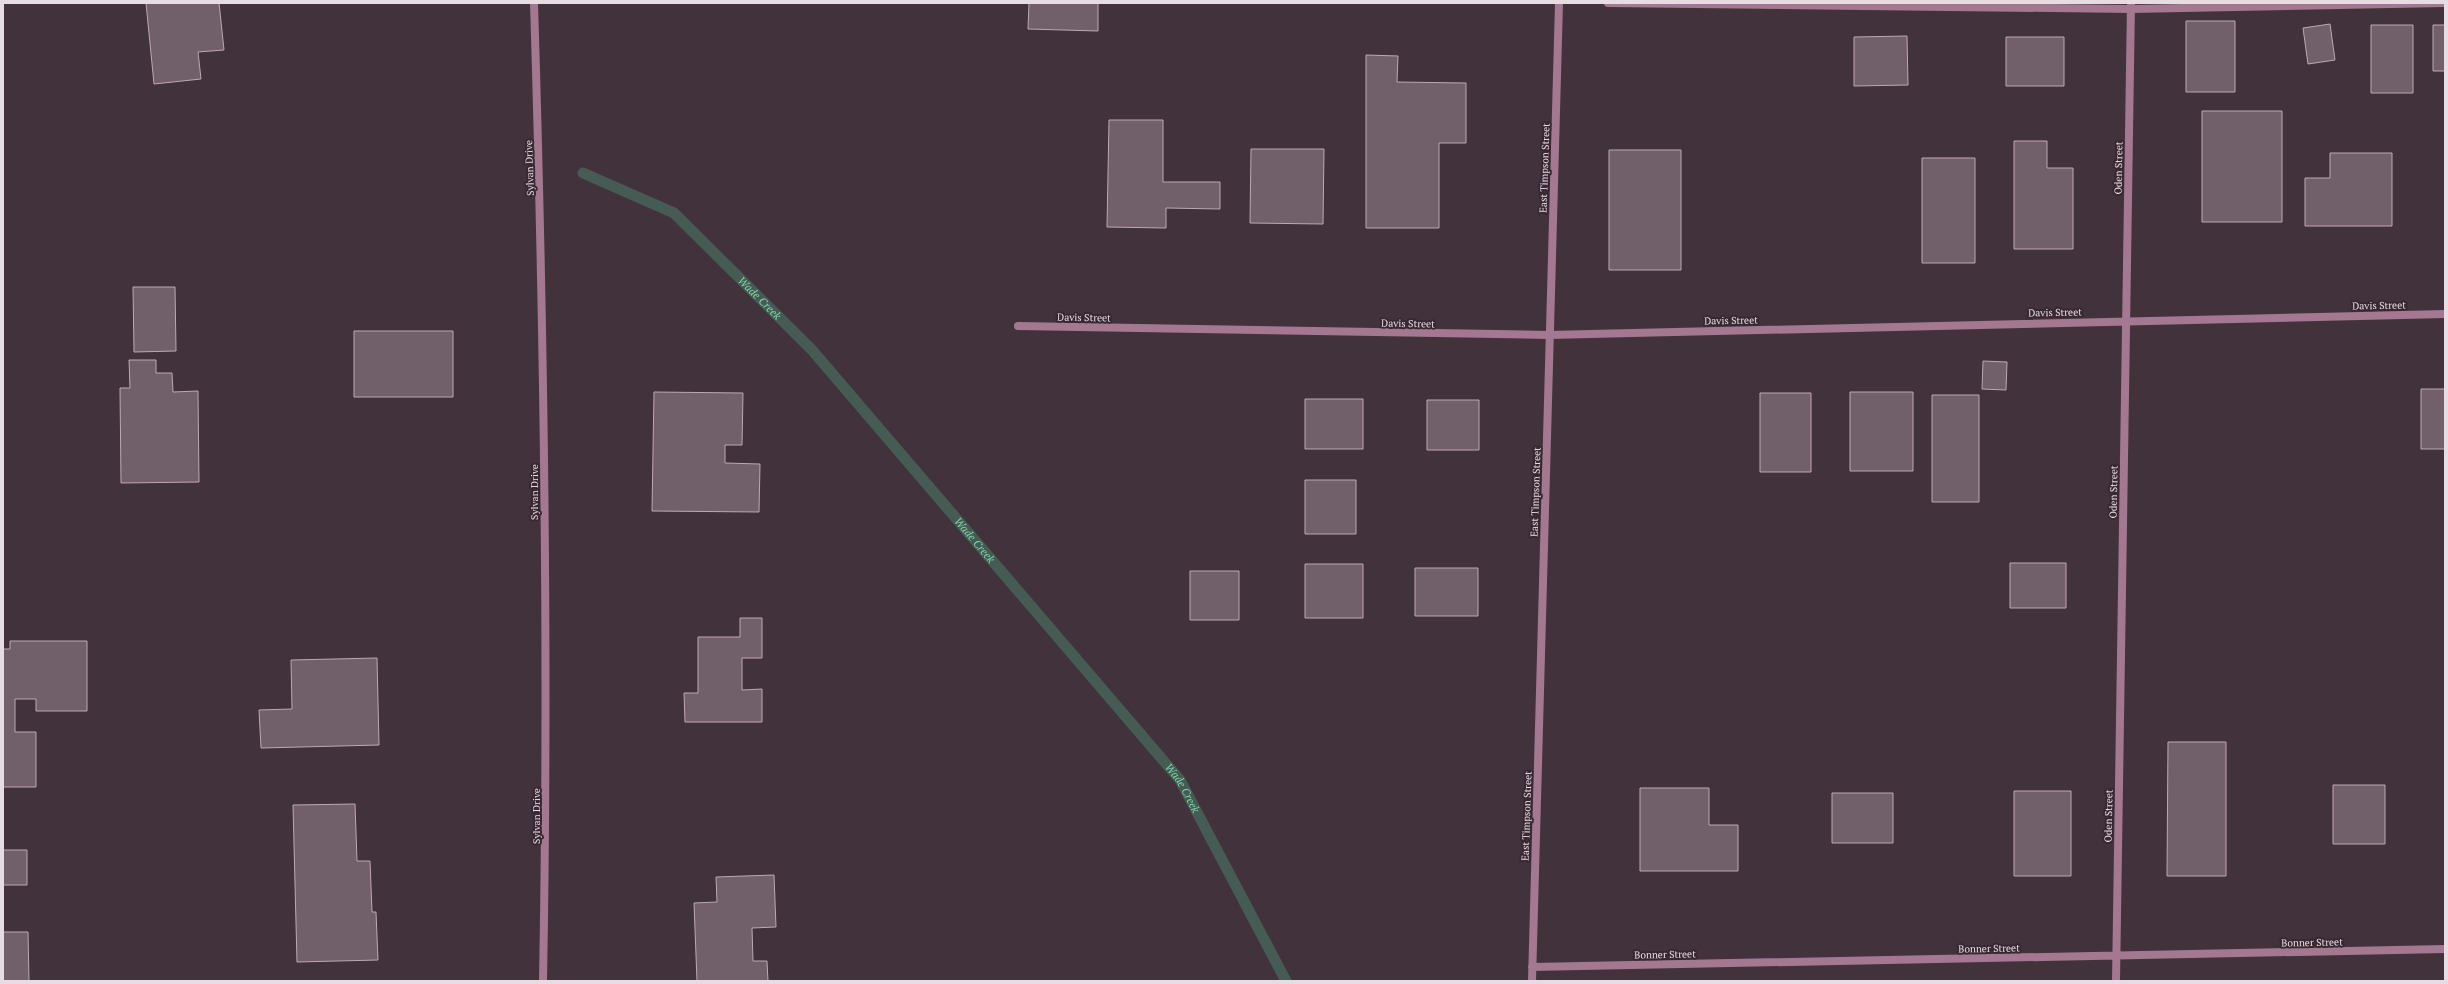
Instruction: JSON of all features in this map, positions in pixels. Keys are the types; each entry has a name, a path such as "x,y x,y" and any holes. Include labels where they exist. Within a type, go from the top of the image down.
{"street":[{"name":"Sylvan Drive","path":"534,3 543,305 546,783 543,981"},
{"name":"East Timpson Street","path":"1532,981 1559,3"},
{"path":"1608,3 2131,6 2445,3"},
{"name":"Oden Street","path":"2116,981 2131,6"},
{"name":"Davis Street","path":"1018,326 1549,335 2125,320 2445,314"},
{"name":"Bonner Street","path":"1532,967 2445,949"}],"building":[{"path":"146,3 219,3 224,50 198,52 201,79 154,84"},
{"path":"1029,3 1098,3 1098,31 1028,29"},
{"path":"2186,21 2235,21 2235,92 2186,92"},
{"path":"2330,24 2335,60 2308,64 2303,28"},
{"path":"2371,25 2413,25 2413,93 2371,93"},
{"path":"2433,25 2445,25 2445,71 2433,71"},
{"path":"1907,36 1908,85 1854,86 1854,37"},
{"path":"2006,37 2064,37 2064,86 2006,86"},
{"path":"1366,55 1398,56 1397,82 1466,83 1466,143 1439,143 1439,228 1366,228"},
{"path":"2202,111 2282,111 2282,222 2202,222"},
{"path":"1109,120 1163,120 1163,182 1220,182 1220,209 1166,208 1166,228 1107,227"},
{"path":"2014,141 2047,141 2047,168 2073,168 2073,249 2014,249"},
{"path":"1251,149 1324,149 1323,224 1250,223"},
{"path":"1609,150 1681,150 1681,270 1609,270"},
{"path":"2330,153 2392,153 2392,226 2305,226 2305,178 2330,178"},
{"path":"1922,158 1975,158 1975,263 1922,263"},
{"path":"133,287 175,287 176,351 134,352"},
{"path":"354,331 453,331 453,397 354,397"},
{"path":"129,360 156,360 156,373 172,373 173,392 198,391 199,482 121,483 120,388 130,388"},
{"path":"1983,361 2007,362 2006,390 1982,389"},
{"path":"2421,389 2445,389 2445,449 2421,449"},
{"path":"654,392 743,393 742,445 725,445 725,463 760,464 759,512 652,511"},
{"path":"1850,392 1913,392 1913,471 1850,471"},
{"path":"1760,393 1811,393 1811,472 1760,472"},
{"path":"1932,395 1979,395 1979,502 1932,502"},
{"path":"1305,399 1363,399 1363,449 1305,449"},
{"path":"1427,400 1479,400 1479,450 1427,450"},
{"path":"1305,480 1356,480 1356,534 1305,534"},
{"path":"2010,563 2066,563 2066,608 2010,608"},
{"path":"1305,564 1363,564 1363,618 1305,618"},
{"path":"1415,568 1478,568 1478,616 1415,616"},
{"path":"1190,571 1239,571 1239,620 1190,620"},
{"path":"740,618 762,618 762,658 742,658 742,690 762,689 762,722 685,722 684,693 698,693 698,637 740,637"},
{"path":"10,641 87,641 87,711 36,711 36,699 15,699 15,732 36,732 36,787 3,787 3,649 10,649"},
{"path":"377,658 379,745 261,748 259,710 292,709 291,660"},
{"path":"2168,742 2226,742 2226,876 2167,876"},
{"path":"2333,785 2385,785 2385,844 2333,844"},
{"path":"1640,788 1709,788 1709,825 1738,825 1738,871 1640,871"},
{"path":"2014,791 2071,791 2071,876 2014,876"},
{"path":"1832,793 1893,793 1893,843 1832,843"},
{"path":"355,804 357,861 370,861 372,912 376,912 378,960 297,962 293,805"},
{"path":"3,850 27,850 27,885 3,885"},
{"path":"774,875 776,927 752,928 753,961 767,961 768,981 697,981 694,903 717,902 716,877"},
{"path":"3,932 28,932 29,981 3,981"}],"waterway":[{"name":"Wade Creek","path":"583,173 674,213 812,350 1180,780 1286,981"}]}
